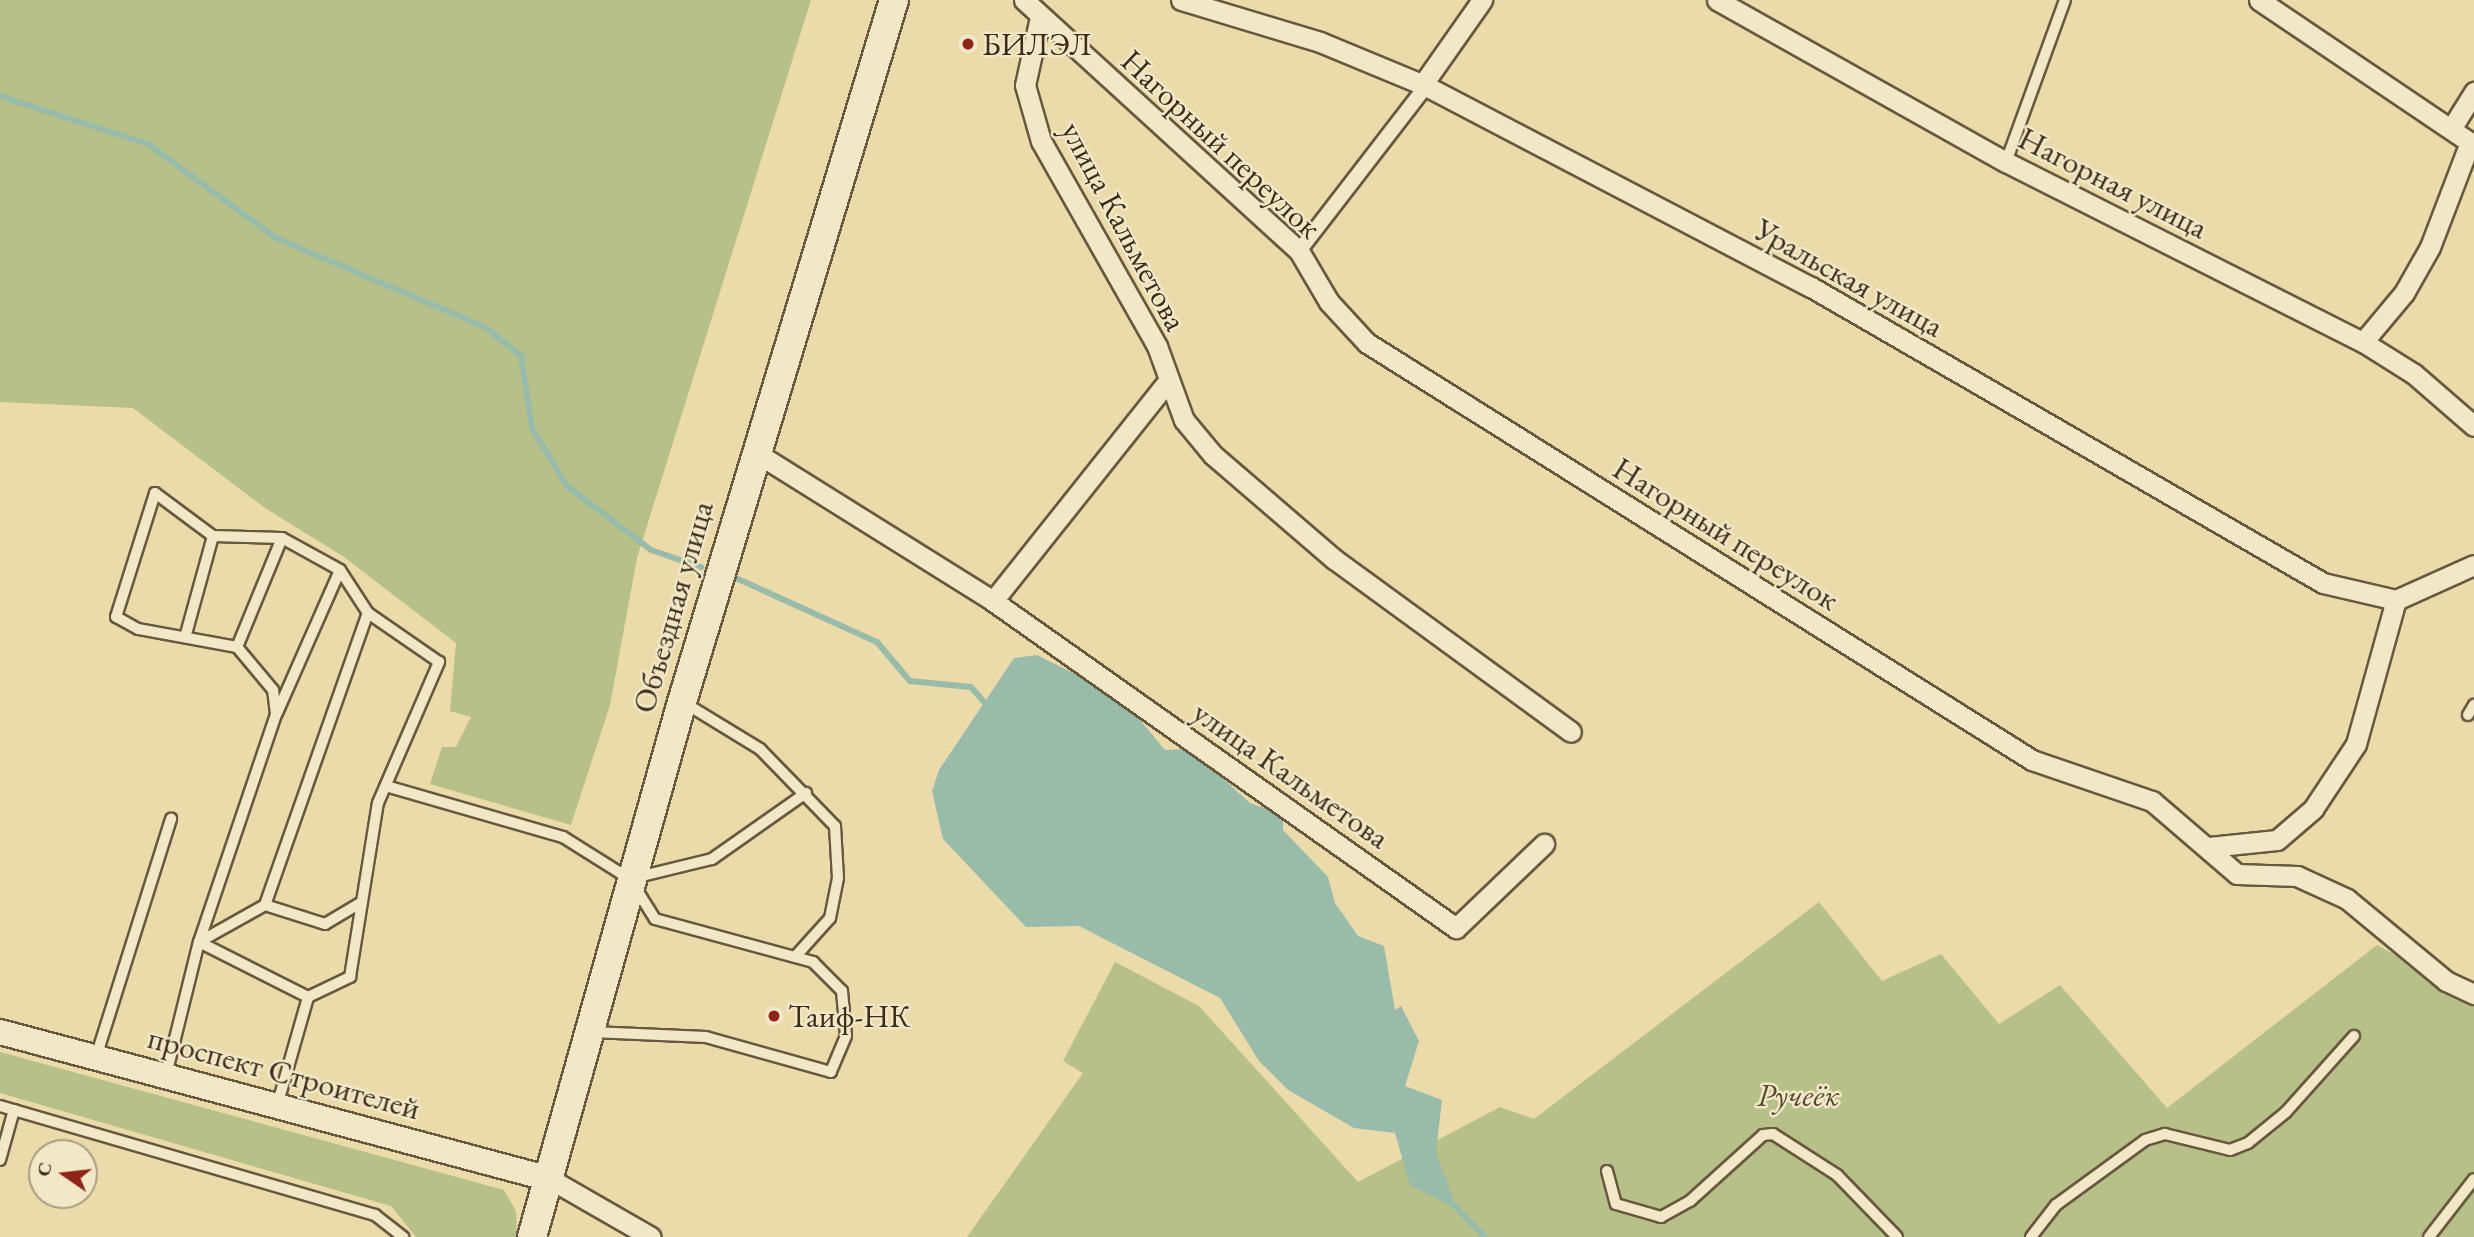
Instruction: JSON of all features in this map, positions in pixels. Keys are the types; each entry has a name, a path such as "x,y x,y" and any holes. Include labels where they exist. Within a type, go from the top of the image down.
{"main road":[{"name":"Объездная улица","path":"533,1237 630,879 755,452 894,0"}],"street":[{"name":"Нагорный переулок","path":"1024,0 1298,251 1329,302 1367,343 2032,760 2151,801 2209,847 2237,874 2297,876 2347,899 2446,981 2474,994"},
{"name":"Уральская улица","path":"1181,0 1320,42 1424,85 1811,287 2323,583 2396,600"},
{"path":"1298,251 1424,85 1482,0"},
{"name":"Нагорная улица","path":"1717,0 2006,162 2362,342 2414,374 2474,426"},
{"path":"2259,0 2472,144 2430,247 2404,293 2362,342"},
{"name":"улица Кальметова","path":"1040,17 1025,85 1041,141 1157,346 1184,420 1213,454 1334,559 1571,732"},
{"path":"2451,129 2474,92"},
{"name":"улица Кальметова","path":"993,601 1168,381"},
{"name":"улица Кальметова","path":"755,452 993,601 1456,928 1544,844"},
{"path":"2209,847 2277,840 2313,809 2356,744 2396,600 2474,565"},
{"name":"проспект Строителей","path":"0,1032 550,1179"},
{"path":"550,1179 651,1237"}],"lane":[{"path":"2006,162 2065,0"},
{"path":"276,714 273,690 237,647 186,634 138,629 116,617 155,493 213,536 282,538 341,570 368,613 439,662 386,786 350,977 307,997 277,1106"},
{"path":"186,634 213,536"},
{"path":"237,647 282,538"},
{"path":"166,1076 199,942 276,714 341,570"},
{"path":"199,942 265,905 368,613"},
{"path":"682,702 760,749 807,793 835,826 838,878 830,918 795,957"},
{"path":"2468,715 2474,705"},
{"path":"386,786 563,837 630,879 655,919 813,962 842,991 846,1036 831,1072 706,1037 588,1032"},
{"path":"630,879 712,859 807,793"},
{"path":"96,1058 171,819"},
{"path":"265,905 325,924 362,902"},
{"path":"199,942 307,997"},
{"path":"2031,1237 2056,1205 2145,1140 2165,1134 2230,1150 2248,1143 2286,1112 2354,1036"},
{"path":"0,1106 375,1215 402,1237"},
{"path":"0,1160 15,1110"},
{"path":"1607,1171 1616,1204 1640,1216 1661,1217 1690,1201 1763,1135 1773,1134 1837,1175 1898,1237"},
{"path":"2429,1237 2474,1179"}],"green space":[{"path":"0,0 811,0 637,558 610,705 571,825 430,784 442,747 456,747 471,717 450,711 456,643 344,557 265,508 133,408 0,402"},
{"name":"Ручеёк","path":"1819,902 1882,981 1941,954 1999,1024 2060,985 2167,1108 2377,945 2474,997 2474,1237 967,1237 1083,1073 1063,1061 1115,962 1199,1006 1358,1182 1500,1107 1534,1119"},
{"path":"0,1052 504,1190 516,1211 517,1237 416,1237 391,1206 0,1093"}],"shaded area":[{"path":"1037,655 1121,697 1165,750 1190,749 1250,803 1283,815 1283,830 1328,877 1335,903 1358,936 1384,946 1395,1010 1401,1006 1419,1041 1405,1086 1442,1100 1436,1152 1457,1209 1410,1185 1395,1133 1354,1128 1288,1090 1259,1061 1220,998 1079,926 1026,927 943,839 932,791 939,770 1014,658"}],"waterway":[{"path":"0,96 148,144 276,238 485,327 521,356 532,428 567,486 651,550 701,567"},
{"path":"738,579 877,642 910,681 971,687 990,709"},
{"path":"1452,1203 1485,1237"}],"place":[{"name":"БИЛЭЛ","path":"968,44"},
{"name":"Таиф-НК","path":"774,1016"}]}
